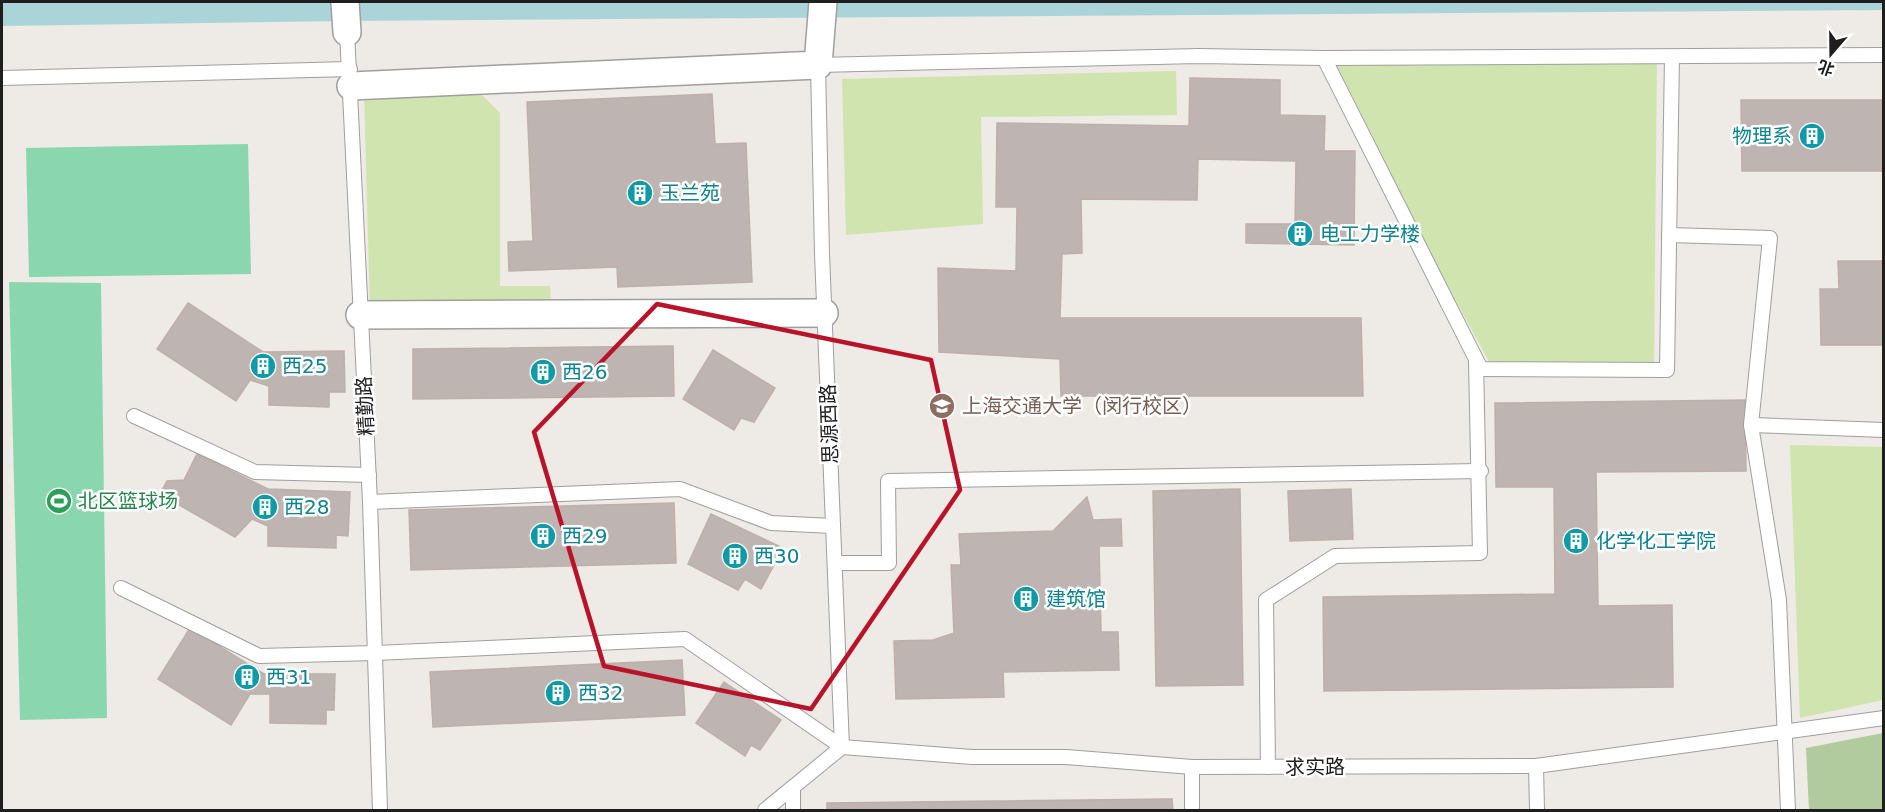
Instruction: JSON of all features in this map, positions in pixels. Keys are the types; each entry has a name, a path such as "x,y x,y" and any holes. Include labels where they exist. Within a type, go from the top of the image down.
{"street":[{"name":"精勤路","path":"345,2 347,32"},
{"name":"思源西路","path":"818,65 823,2"},
{"path":"350,77 818,65"},
{"path":"360,315 824,313"}],"lane":[{"name":"精勤路","path":"347,32 369,475 380,810"},
{"path":"818,65 1199,56 1324,58 1884,55"},
{"path":"1324,58 1481,369 1667,370 1672,57"},
{"name":"思源西路","path":"818,65 824,313 842,747"},
{"path":"2,78 350,77"},
{"path":"1669,235 1770,238 1751,425 1779,600 1788,810"},
{"path":"1268,766 1266,600 1335,556 1480,553 1481,471 1476,360"},
{"path":"134,416 255,472 369,475"},
{"path":"1751,425 1884,430"},
{"path":"835,563 889,563 888,481 1481,471"},
{"path":"370,502 680,489 771,523 833,526"},
{"path":"121,588 259,656 685,639 842,747 765,810"},
{"name":"求实路","path":"842,747 972,757 1066,757 1192,767 1536,766 1785,734 1884,718"},
{"path":"1536,766 1537,810"},
{"path":"1192,767 1192,810"},
{"path":"793,788 793,810"}],"highlighted area":[{"path":"657,304 931,360 960,490 811,709 604,666 534,432"}],"green space":[{"path":"1657,57 1654,370 1493,369 1324,58"},
{"path":"1176,71 1177,115 981,117 983,224 846,235 842,79"},
{"path":"479,92 500,113 500,286 550,286 551,305 370,309 364,95"},
{"path":"248,144 251,274 29,277 26,148"},
{"name":"北区篮球场","path":"9,282 101,283 107,718 20,720"},
{"path":"1790,445 1884,447 1883,700 1800,718"},
{"path":"1883,733 1883,810 1809,810 1806,748"}],"water":[{"path":"2,2 1883,2 1884,10 346,21 2,26"}],"building":[{"name":"电工力学楼","path":"1190,78 1280,80 1280,115 1325,116 1324,151 1355,151 1354,245 1246,243 1246,224 1295,224 1296,161 1198,159 1197,200 1081,199 1082,253 1062,254 1060,318 1361,318 1363,396 1061,396 1060,359 939,352 938,268 1016,271 1017,207 996,207 997,123 1189,126"},
{"name":"玉兰苑","path":"712,94 715,144 746,143 752,282 618,287 617,267 509,271 508,242 533,241 527,102"},
{"name":"物理系","path":"1741,100 1884,100 1884,171 1742,171"},
{"path":"1838,261 1884,261 1884,345 1821,345 1820,289 1839,289"},
{"name":"西25","path":"188,303 263,352 344,351 345,392 329,392 329,407 269,405 269,386 250,380 236,401 157,349"},
{"name":"西26","path":"673,346 674,396 413,399 413,349"},
{"path":"713,350 775,388 754,422 741,418 734,430 683,399"},
{"name":"化学化工学院","path":"1745,400 1746,471 1596,472 1598,606 1672,605 1673,687 1324,691 1323,597 1555,594 1554,487 1496,487 1495,403"},
{"name":"西28","path":"197,454 268,489 350,492 348,536 336,535 336,548 268,546 268,526 252,519 235,537 160,494 167,481 184,480"},
{"path":"1240,489 1243,685 1156,686 1153,491"},
{"path":"1351,489 1353,539 1290,541 1288,491"},
{"name":"建筑馆","path":"1087,497 1093,520 1121,519 1122,546 1099,546 1101,632 1118,632 1119,670 1003,672 1004,697 896,699 894,641 933,640 954,633 951,565 961,565 959,534 1053,531"},
{"name":"西29","path":"674,503 676,563 411,570 409,510"},
{"name":"西30","path":"711,514 783,548 761,589 745,579 738,590 688,564"},
{"name":"西31","path":"190,628 264,674 335,674 334,710 326,710 326,724 270,723 270,694 250,694 231,725 158,679"},
{"name":"西32","path":"682,660 685,715 433,727 430,672"},
{"path":"724,682 781,720 760,750 751,745 745,756 696,723"},
{"path":"1172,799 1173,810 827,810 827,803"}],"place":[{"name":"物理系","path":"1812,136"},
{"name":"玉兰苑","path":"640,193"},
{"name":"电工力学楼","path":"1300,234"},
{"name":"西25","path":"263,366"},
{"name":"西26","path":"543,372"},
{"name":"上海交通大学（闵行校区）","path":"942,406"},
{"name":"北区篮球场","path":"59,501"},
{"name":"西28","path":"265,507"},
{"name":"西29","path":"543,536"},
{"name":"化学化工学院","path":"1576,541"},
{"name":"西30","path":"735,556"},
{"name":"建筑馆","path":"1026,599"},
{"name":"西31","path":"247,677"},
{"name":"西32","path":"558,693"}]}
